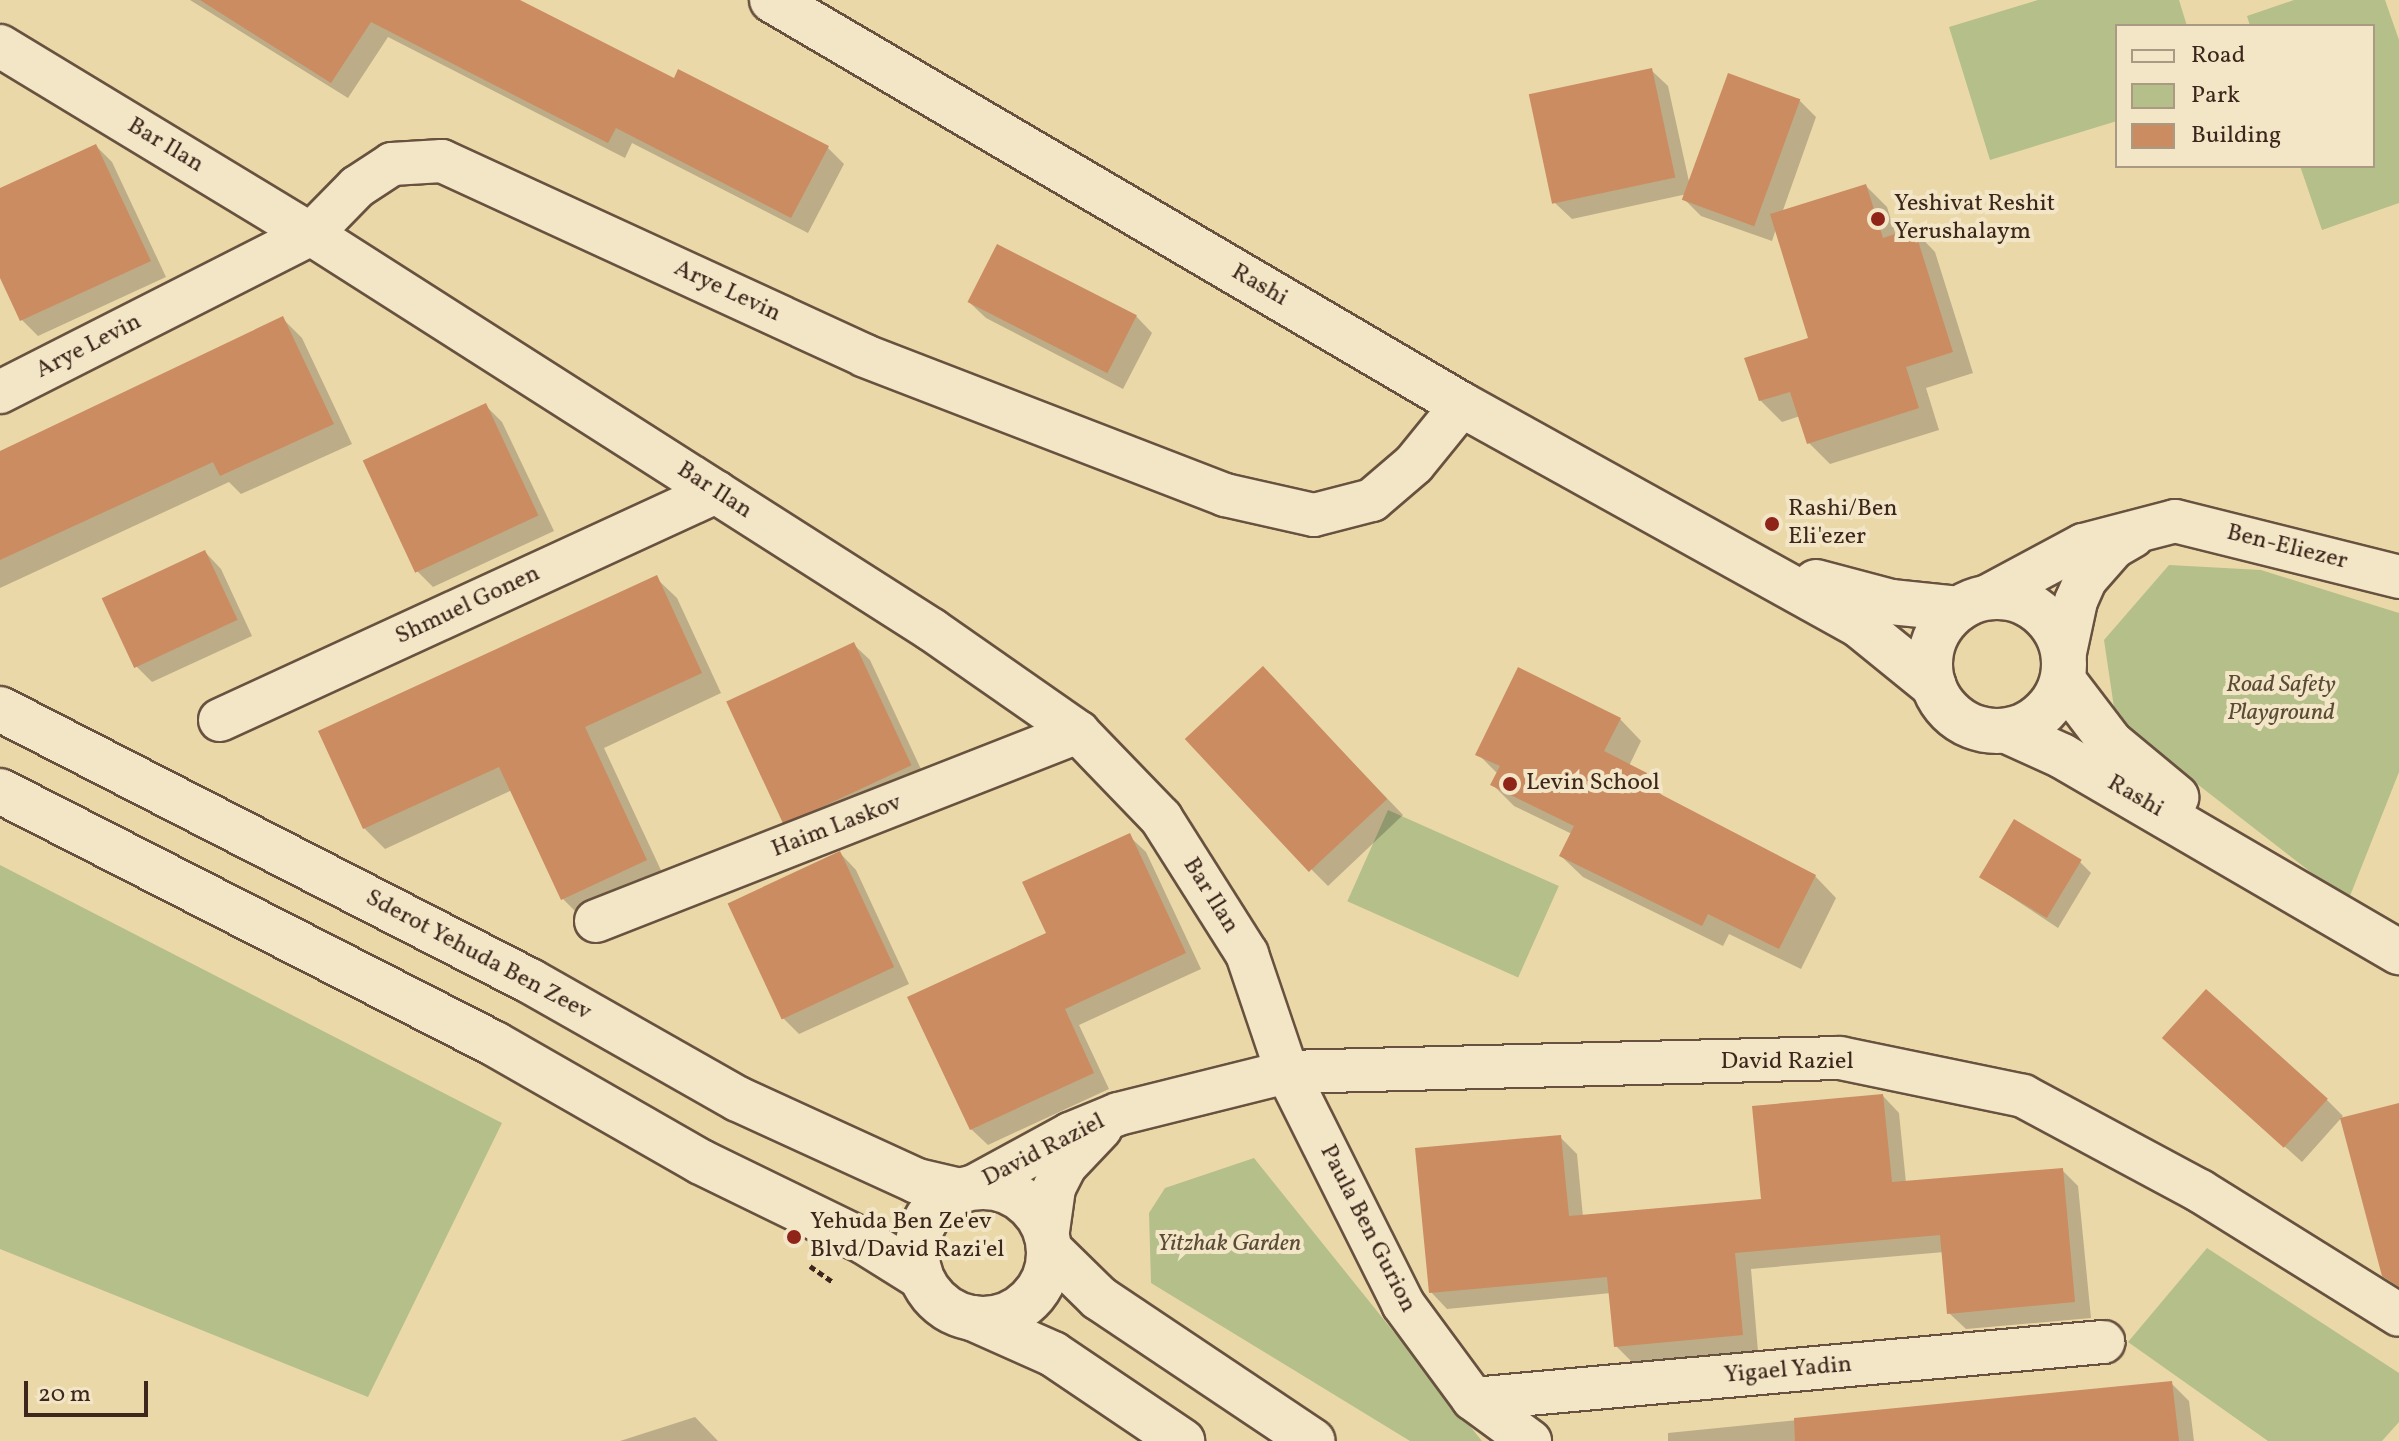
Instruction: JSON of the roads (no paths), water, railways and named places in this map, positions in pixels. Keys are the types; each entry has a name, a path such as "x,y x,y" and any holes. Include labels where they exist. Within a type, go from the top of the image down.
{"main road":[{"name":"Rashi","path":"772,0 1462,405 1752,563 1860,626 1934,686"},
{"name":"Rashi","path":"1752,563 1891,602 1972,603"},
{"path":"1972,603 2028,604 2046,618 2063,669 2042,714 2007,731 1969,725 1942,702 1934,686 1933,644 1972,603"},
{"name":"Rashi","path":"2063,669 2111,743 2260,868"},
{"name":"Sderot Yehuda Ben Zeev","path":"0,709 530,981 738,1099 917,1181 966,1190"},
{"name":"Rashi","path":"2007,731 2062,756 2260,868 2399,952"},
{"path":"0,791 495,1044 701,1162 865,1242 921,1277 943,1306 1053,1354 1182,1441"},
{"path":"921,1277 917,1257 927,1216 966,1190 1010,1194 1033,1212 1048,1244 1099,1298 1313,1441"},
{"path":"972,1318 1011,1313 1027,1302 1047,1268 1048,1244"}],"street":[{"name":"Bar Ilan","path":"0,46 311,234 932,630 1078,732 1161,818 1247,954 1287,1072"},
{"name":"Arye Levin","path":"0,392 311,234 357,187 392,164 442,161 865,356 1225,495 1314,515 1372,500 1414,464 1462,405"},
{"name":"Shmuel Gonen","path":"220,720 716,492"},
{"name":"Ben-Eliezer","path":"1972,603 2083,545 2175,521 2248,536 2399,577"},
{"name":"Ben-Eliezer","path":"2063,669 2076,601 2086,579 2114,547 2142,530 2175,521"},
{"name":"Haim Laskov","path":"596,921 1078,732"},
{"name":"David Raziel","path":"966,1190 1070,1134 1118,1114 1287,1072 1840,1058 2023,1096 2200,1191 2399,1315"},
{"name":"Paula Ben Gurion","path":"1287,1072 1403,1304 1473,1399 1530,1441"},
{"name":"David Raziel","path":"1048,1244 1054,1188 1065,1166 1118,1114"},
{"name":"Yigael Yadin","path":"1473,1399 2103,1342"}],"place":[{"name":"Yeshivat Reshit Yerushalaym","path":"1878,219"},
{"name":"Rashi/Ben Eli'ezer","path":"1772,524"},
{"name":"Levin School","path":"1510,784"},
{"name":"Yehuda Ben Ze'ev Blvd/David Razi'el","path":"794,1237"}],"park label":[{"name":"Road Safety Playground","path":"2281,700"},
{"name":"Yitzhak Garden","path":"1229,1245"}]}
